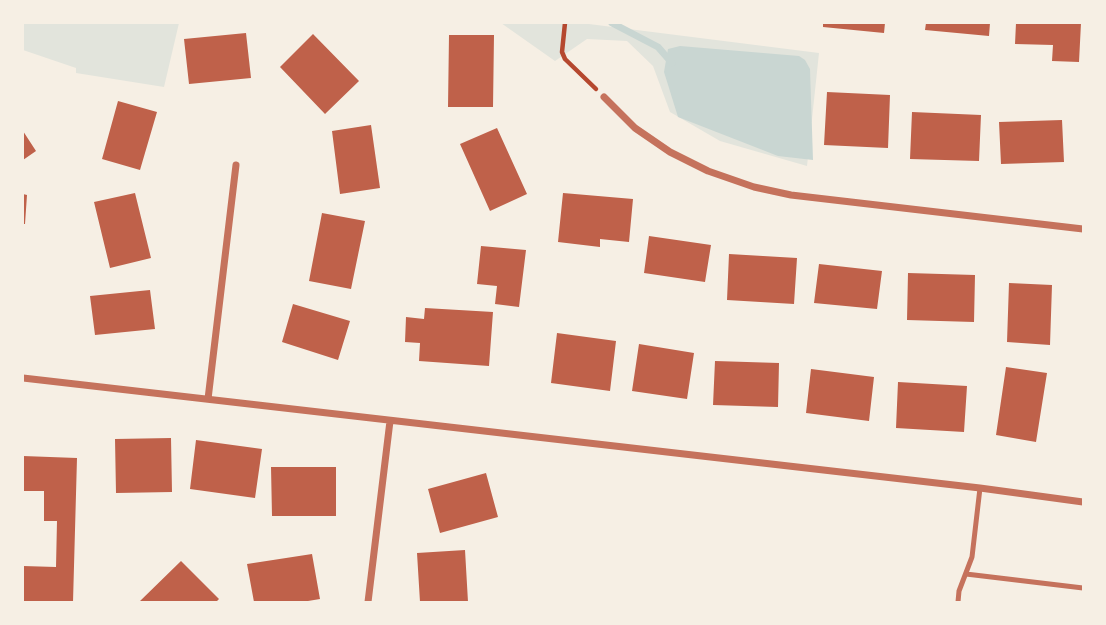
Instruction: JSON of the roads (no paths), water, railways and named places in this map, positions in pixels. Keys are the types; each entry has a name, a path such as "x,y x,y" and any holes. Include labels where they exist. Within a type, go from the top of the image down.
{"street":[{"path":"604,97 635,128 670,152 708,171 754,187 791,195 1083,229"},
{"path":"208,398 236,165"},
{"path":"23,378 1083,502"},
{"path":"368,602 390,421"}],"lane":[{"path":"958,602 972,557 980,488"},
{"path":"966,574 1083,588"}],"waterway":[{"path":"612,23 658,47 672,63"}]}
